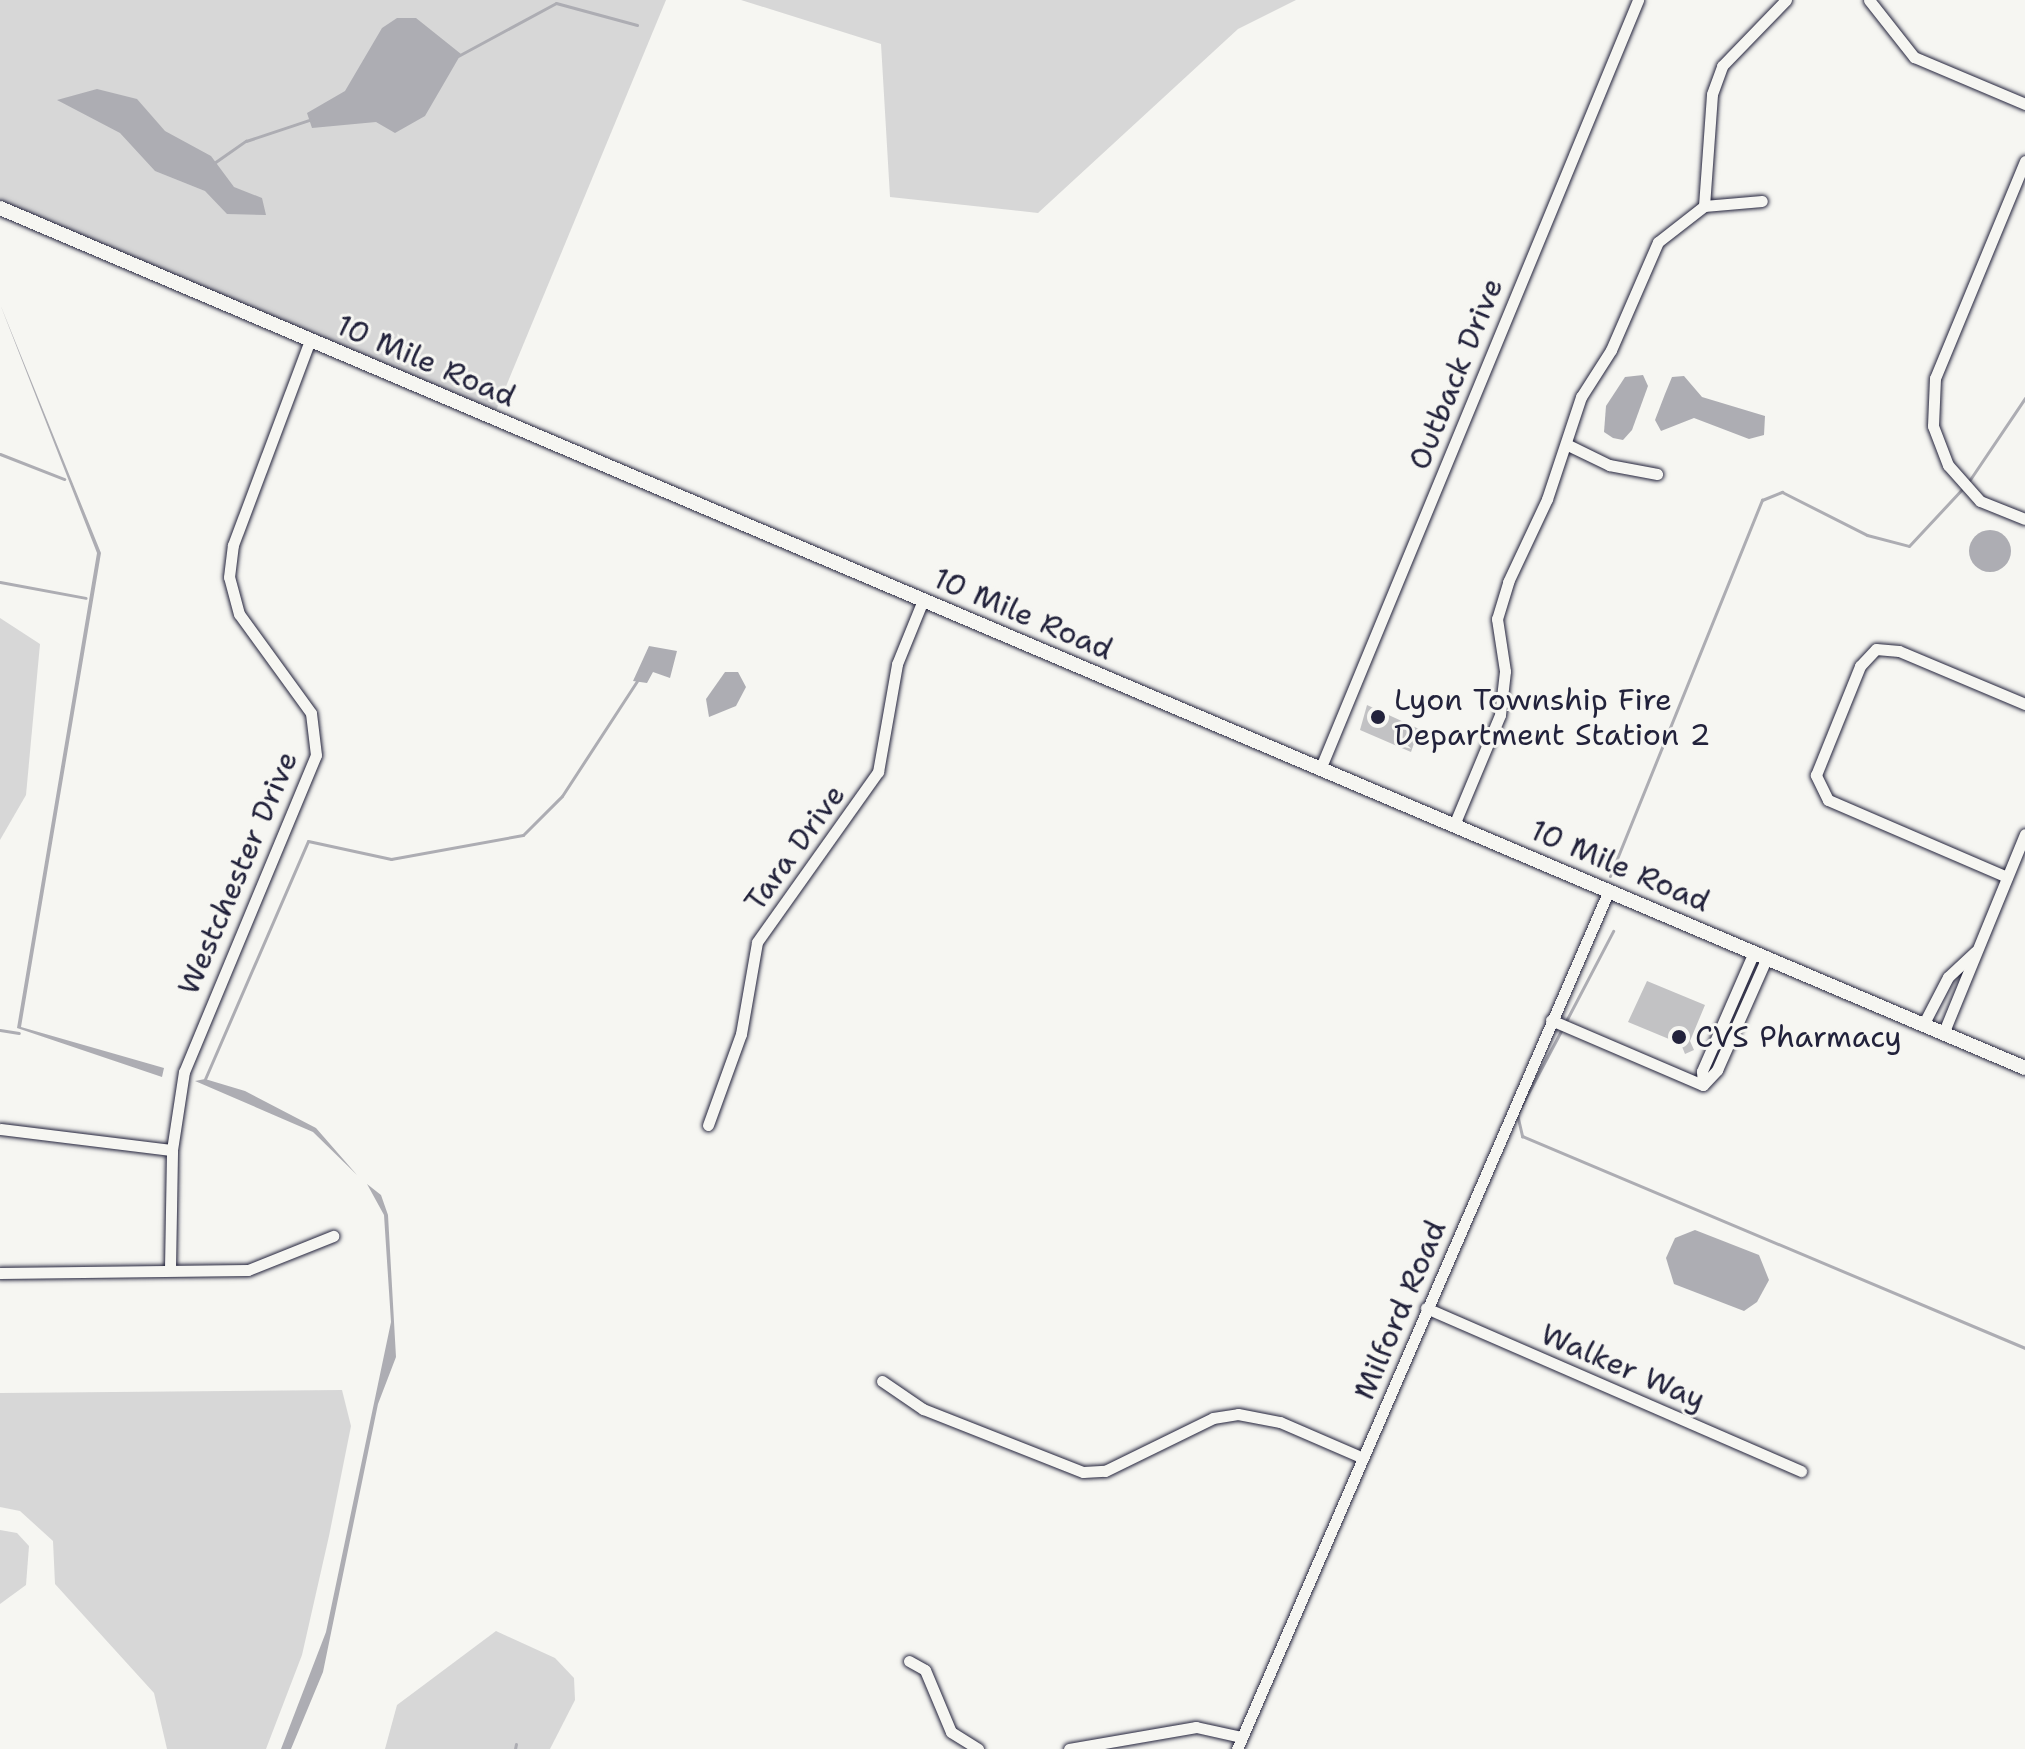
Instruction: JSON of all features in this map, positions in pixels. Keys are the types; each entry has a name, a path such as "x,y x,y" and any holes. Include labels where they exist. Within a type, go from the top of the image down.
{"main road":[{"name":"10 Mile Road","path":"0,208 2025,1068"}],"street":[{"name":"Outback Drive","path":"1321,767 1638,0"},
{"path":"1704,206 1712,94 1722,66 1786,0"},
{"path":"1869,0 1914,57 2025,104"},
{"path":"2025,161 1935,378 1933,426 1948,465 1980,501 2025,519"},
{"path":"1454,825 1500,715 1505,671 1497,619 1508,582 1568,445 1581,397 1611,350 1658,242 1704,206 1762,201"},
{"name":"Westchester Drive","path":"170,1268 172,1150 191,1049 316,755 311,713 239,614 229,577 233,545 310,340"},
{"path":"1568,445 1609,465 1657,474"},
{"name":"Tara Drive","path":"708,1125 741,1034 757,942 879,769 897,664 923,600"},
{"path":"2007,877 1828,800 1816,775 1860,666 1876,649 1899,651 2025,704"},
{"path":"1943,1034 2025,834"},
{"name":"Milford Road","path":"1240,1743 1609,890"},
{"path":"1923,1025 1948,977 1976,952"},
{"path":"1551,1020 1703,1085 1717,1070 1761,955"},
{"path":"0,1129 172,1150"},
{"path":"0,1273 170,1268 248,1270 333,1236"},
{"name":"Walker Way","path":"1426,1308 1801,1471"},
{"path":"882,1381 923,1409 1083,1472 1105,1471 1213,1418 1238,1414 1280,1422 1363,1458"},
{"path":"909,1661 925,1670 951,1732 978,1749"},
{"path":"1069,1749 1196,1727 1240,1743"}],"shaded area":[{"path":"0,0 666,0 495,413 0,200"},
{"path":"741,0 1296,0 1238,29 1038,213 890,197 881,44"},
{"path":"397,18 416,18 461,54 425,116 395,133 376,122 312,128 307,113 345,91 382,28"},
{"path":"97,89 137,99 165,131 211,156 234,187 262,198 266,215 227,214 205,191 155,171 120,133 57,100"},
{"path":"0,304 101,553 21,1027 164,1068 162,1077 17,1028 97,553"},
{"path":"1643,375 1648,386 1632,430 1623,440 1613,438 1604,432 1606,406 1625,377"},
{"path":"1684,376 1702,397 1765,416 1764,435 1749,439 1694,418 1661,431 1655,420 1672,377"},
{"path":"1990,530 2005,536 2011,551 2005,566 1990,572 1975,566 1969,551 1975,536"},
{"path":"0,618 40,644 26,795 0,840"},
{"path":"649,646 677,651 670,678 653,672 647,683 633,681"},
{"path":"725,672 738,672 746,687 736,706 709,717 706,699"},
{"path":"205,1079 245,1091 316,1128 357,1175 313,1132 195,1081"},
{"path":"367,1184 381,1195 388,1215 396,1357 378,1404 323,1672 291,1749 281,1749 326,1632 391,1322 384,1215"},
{"path":"1695,1230 1759,1255 1769,1280 1757,1302 1744,1311 1674,1284 1666,1258 1675,1238"},
{"path":"342,1390 351,1426 329,1536 302,1655 266,1749 167,1749 154,1693 55,1584 53,1541 20,1511 0,1507 0,1393"},
{"path":"0,1530 17,1533 29,1546 26,1585 0,1604"},
{"path":"496,1631 555,1658 574,1678 575,1700 550,1749 385,1749 397,1705"}],"building":[{"name":"Lyon Township Fire Department Station 2","path":"1367,705 1419,729 1411,752 1360,730"},
{"name":"CVS Pharmacy","path":"1647,981 1705,1005 1690,1041 1694,1050 1685,1054 1681,1044 1628,1022"}],"waterway":[{"path":"458,56 556,3 637,25"},
{"path":"214,163 246,141 312,119"},
{"path":"1969,481 2025,398"},
{"path":"0,454 64,479"},
{"path":"1610,876 1762,500 1782,492 1867,535 1909,546 1964,487"},
{"path":"0,582 86,598"},
{"path":"205,1079 308,841 391,859 523,835 562,796 637,681"},
{"path":"1565,1023 1613,931"},
{"path":"1562,1029 1517,1114 1522,1136 2025,1348"},
{"path":"0,1030 19,1033"},
{"path":"515,1749 516,1744"}],"place":[{"name":"Lyon Township Fire Department Station 2","path":"1378,717"},
{"name":"CVS Pharmacy","path":"1679,1037"}]}
